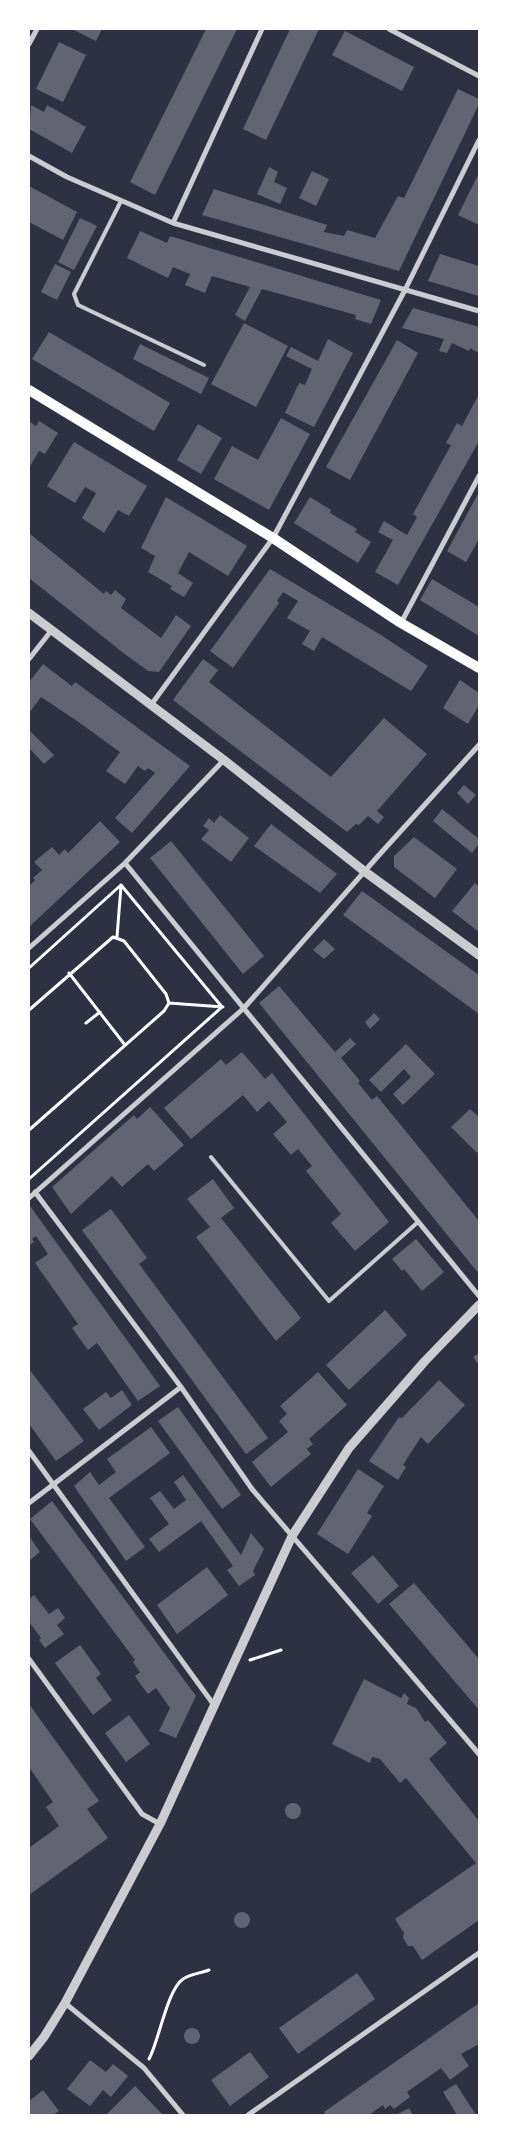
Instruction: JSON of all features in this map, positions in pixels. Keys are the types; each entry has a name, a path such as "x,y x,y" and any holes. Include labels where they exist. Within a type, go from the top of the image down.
{"main road":[{"path":"29,390 272,538 401,623 479,668"}],"street":[{"path":"29,44 37,29"},
{"path":"173,224 262,29"},
{"path":"389,29 479,76"},
{"path":"151,706 272,538 405,290 479,140"},
{"path":"29,156 67,177 173,224 479,311"},
{"path":"401,623 479,476"},
{"path":"29,613 224,760 364,871 479,955"},
{"path":"29,659 51,631"},
{"path":"29,1198 244,1008 364,871 479,745"},
{"path":"29,948 125,863 224,760"},
{"path":"125,863 479,1296"},
{"path":"35,1192 181,1387 252,1489 479,1754"},
{"path":"29,2056 44,2037 65,2004 160,1824 292,1536 349,1448 425,1361 479,1306"},
{"path":"29,1503 181,1387"},
{"path":"29,1451 214,1704"},
{"path":"29,1659 142,1814 160,1824"},
{"path":"248,2115 479,1953"},
{"path":"65,2004 144,2068 183,2115"}],"lane":[{"path":"121,201 74,294 78,306 204,365"},
{"path":"211,1157 329,1301 418,1222"}],"path":[{"path":"116,937 121,884"},
{"path":"29,968 121,884"},
{"path":"121,884 222,1007"},
{"path":"29,1010 108,940 116,937 124,941 166,994 169,1003"},
{"path":"69,973 125,1045"},
{"path":"169,1003 222,1007"},
{"path":"29,1130 164,1011 169,1003"},
{"path":"29,1179 222,1007"},
{"path":"86,1023 100,1012"},
{"path":"232,1666 282,1650"},
{"path":"152,2054 165,2013 178,1985 183,1979 209,1970"}],"building":[{"path":"72,29 102,29 96,41"},
{"path":"206,29 237,29 155,195 130,182"},
{"path":"290,29 319,29 266,140 243,129"},
{"path":"345,31 414,67 402,91 332,55"},
{"path":"59,42 86,55 63,102 36,89"},
{"path":"458,89 479,99 479,104 399,271 202,215 214,189 327,225 324,232 344,236 347,230 375,238 398,196 404,198"},
{"path":"31,105 44,112 47,105 86,127 72,153 29,129"},
{"path":"269,167 278,172 274,182 287,188 280,204 257,194"},
{"path":"312,171 329,179 316,206 299,198"},
{"path":"479,173 479,225 458,215"},
{"path":"29,186 77,212 63,240 29,222"},
{"path":"80,218 97,226 74,270 58,262"},
{"path":"140,231 167,243 170,236 381,300 371,324 355,319 356,315 262,289 245,321 235,315 250,287 212,276 205,293 185,285 190,274 173,267 168,278 127,258"},
{"path":"440,254 479,266 479,296 428,281"},
{"path":"55,264 71,272 57,300 41,292"},
{"path":"413,308 479,327 479,353 470,348 469,351 452,343 447,353 439,351 444,339 402,328"},
{"path":"244,323 288,346 256,407 211,384"},
{"path":"49,332 170,403 154,431 32,359"},
{"path":"328,339 353,353 314,427 285,413 299,383 305,385 312,369 286,356 291,347 318,361"},
{"path":"397,340 418,353 350,480 326,467"},
{"path":"140,344 209,378 201,394 133,359"},
{"path":"479,394 479,441 398,585 375,572 393,540 378,532 384,521 407,535 417,517 413,514 451,445 446,443 457,423 462,426"},
{"path":"281,418 310,434 269,510 214,479 232,446 258,460"},
{"path":"39,421 58,433 45,454 39,451 29,468 29,424 30,422 36,426"},
{"path":"198,424 222,438 201,474 177,460"},
{"path":"74,442 147,486 129,516 118,510 104,533 82,518 96,493 85,487 75,503 47,486"},
{"path":"479,492 479,539 466,562 447,551"},
{"path":"166,497 247,546 228,576 189,552 178,573 193,583 184,597 170,589 172,586 148,572 155,556 141,548"},
{"path":"310,497 331,510 330,513 357,529 355,532 371,542 358,563 294,523"},
{"path":"29,533 104,594 106,591 111,595 115,590 126,599 121,608 161,638 176,615 191,626 159,672 148,671 29,578"},
{"path":"270,569 381,635 428,666 411,691 322,637 314,651 302,644 310,631 287,618 298,601 283,592 277,601 279,603 233,668 210,651"},
{"path":"432,579 479,607 479,636 420,600"},
{"path":"203,659 218,670 209,682 331,777 384,718 427,754 377,811 384,817 378,824 368,816 359,825 356,824 347,832 173,700"},
{"path":"43,664 72,686 75,682 190,766 132,833 115,818 155,773 148,768 145,771 138,766 125,784 106,771 120,752 41,697 29,713 29,682"},
{"path":"460,680 479,693 479,705 468,724 443,708"},
{"path":"29,730 54,755 44,764 29,748"},
{"path":"464,785 476,795 468,804 457,793"},
{"path":"442,809 479,839 479,844 472,853 433,821"},
{"path":"220,815 249,838 231,862 201,839 209,830 203,826 209,818 214,823"},
{"path":"100,821 120,842 29,927 29,886 35,880 33,878 42,870 34,862 52,847 59,855 65,849 68,853"},
{"path":"271,824 337,874 320,893 254,846"},
{"path":"414,837 457,869 435,898 394,867 394,856"},
{"path":"171,841 264,956 243,974 150,858"},
{"path":"475,883 479,887 479,932 452,911"},
{"path":"362,891 479,975 479,1014 343,915"},
{"path":"324,939 335,949 324,959 313,950"},
{"path":"279,986 335,1052 350,1038 356,1044 341,1058 360,1081 358,1083 372,1100 377,1096 479,1221 479,1274 259,1003"},
{"path":"374,1013 380,1019 370,1029 365,1022"},
{"path":"406,1044 435,1074 403,1105 393,1094 411,1077 404,1069 381,1092 369,1080"},
{"path":"242,1052 265,1079 272,1073 389,1222 355,1251 331,1223 341,1214 306,1171 312,1166 298,1149 291,1155 273,1134 287,1122 269,1101 257,1112 243,1095 191,1139 164,1108 221,1059 226,1065"},
{"path":"150,1107 184,1145 154,1171 148,1164 122,1187 112,1176 71,1214 52,1187 134,1115 137,1119"},
{"path":"470,1109 479,1117 479,1151 477,1153 451,1127"},
{"path":"213,1179 234,1208 221,1218 301,1318 276,1341 196,1237 210,1227 187,1199"},
{"path":"30,1206 160,1386 138,1401 97,1343 88,1350 72,1328 78,1324 35,1263 48,1254 36,1236 32,1239 34,1242 29,1246"},
{"path":"111,1209 147,1258 139,1264 268,1438 246,1454 82,1230"},
{"path":"416,1239 444,1272 422,1291 404,1269 402,1271 392,1259"},
{"path":"385,1310 407,1335 349,1390 326,1365"},
{"path":"479,1353 479,1365 473,1357"},
{"path":"29,1369 84,1441 56,1461 29,1424"},
{"path":"318,1372 347,1405 309,1439 313,1444 307,1449 311,1454 271,1487 252,1462 288,1432 279,1421 287,1414 280,1406"},
{"path":"439,1380 465,1405 428,1444 421,1437 403,1465 406,1467 398,1480 369,1461 399,1417 402,1418"},
{"path":"122,1390 132,1405 99,1430 83,1409 106,1392 111,1398"},
{"path":"178,1407 241,1495 222,1509 158,1421"},
{"path":"151,1427 170,1453 109,1498 145,1547 126,1561 74,1486 90,1472 99,1485 116,1472 107,1459"},
{"path":"358,1469 384,1486 367,1513 372,1516 348,1554 317,1534"},
{"path":"183,1475 241,1555 251,1533 264,1549 253,1571 255,1575 239,1586 227,1570 233,1566 201,1521 159,1552 149,1539 169,1524 150,1498 160,1491 174,1509 186,1500 174,1482"},
{"path":"52,1501 196,1696 176,1738 159,1731 170,1708 156,1688 148,1694 141,1685 135,1676 140,1672 133,1662 135,1660 30,1519"},
{"path":"29,1536 40,1552 29,1561"},
{"path":"373,1555 399,1586 378,1604 351,1573"},
{"path":"207,1567 228,1595 177,1634 157,1605"},
{"path":"414,1583 479,1659 479,1710 389,1604"},
{"path":"34,1595 49,1614 58,1608 65,1618 57,1625 64,1634 45,1648 39,1640 41,1638 29,1622 29,1599"},
{"path":"80,1645 101,1674 96,1678 112,1700 93,1715 55,1663"},
{"path":"364,1679 401,1698 404,1693 409,1698 407,1704 416,1708 425,1722 428,1720 447,1743 429,1759 479,1821 479,1920 422,1960 413,1946 408,1946 403,1938 404,1933 395,1919 476,1863 406,1778 400,1783 380,1759 372,1757 370,1763 332,1744"},
{"path":"29,1704 99,1801 87,1809 108,1838 29,1895 29,1848 59,1826 46,1807 53,1802 29,1767"},
{"path":"129,1715 150,1744 126,1762 105,1733"},
{"path":"293,1803 299,1805 301,1811 299,1817 293,1819 287,1817 285,1811 287,1805"},
{"path":"242,1912 248,1914 250,1920 248,1926 242,1928 236,1926 234,1920 236,1914"},
{"path":"357,1973 375,1999 298,2054 279,2028"},
{"path":"479,2003 479,2044 461,2054 469,2066 450,2080 441,2068 407,2092 410,2097 394,2109 390,2105 385,2109 383,2105 369,2115 326,2115 324,2112"},
{"path":"192,2028 198,2030 200,2036 198,2042 192,2044 186,2042 184,2036 186,2030"},
{"path":"250,2052 269,2077 230,2106 211,2080"},
{"path":"90,2060 106,2072 113,2064 128,2076 111,2097 103,2090 90,2106 67,2089"},
{"path":"456,2084 476,2115 457,2115 443,2092"},
{"path":"135,2086 162,2114 106,2115"},
{"path":"43,2090 59,2111 53,2115 29,2115 29,2101"},
{"path":"409,2108 413,2115 396,2115"}]}
